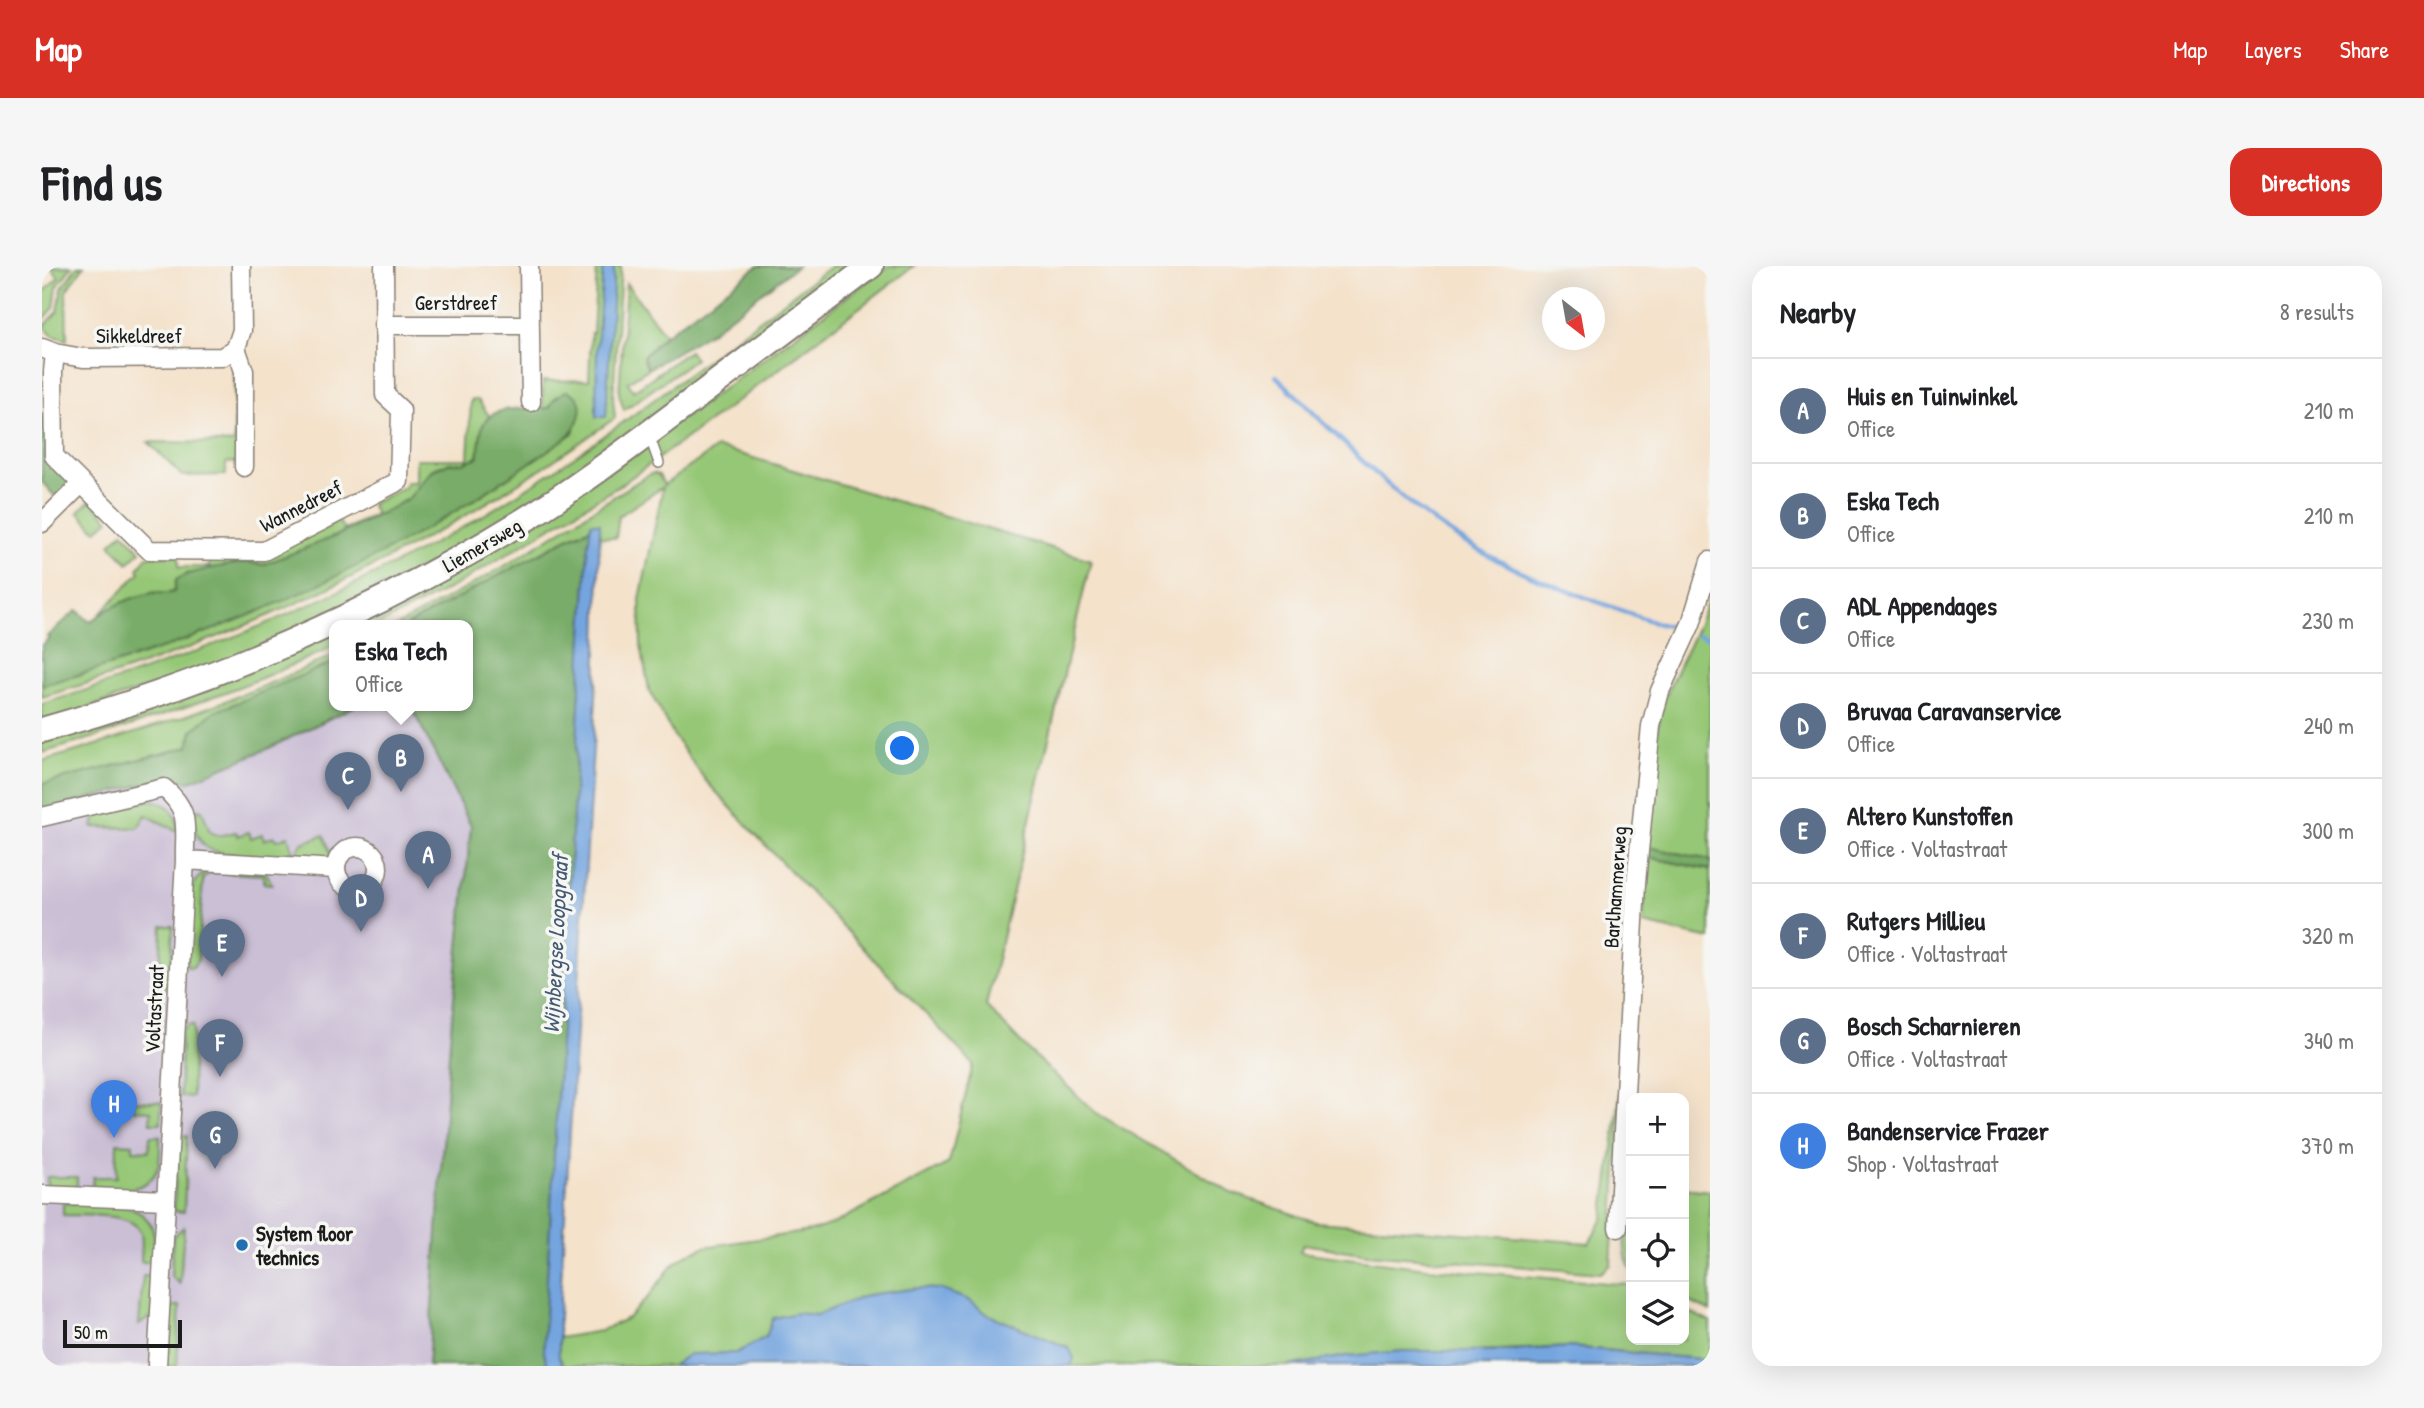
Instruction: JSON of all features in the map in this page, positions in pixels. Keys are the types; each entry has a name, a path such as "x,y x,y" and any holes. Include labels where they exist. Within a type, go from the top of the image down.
{"main road":[{"name":"Liemersweg","path":"342,620 373,606 522,522 649,434 871,266"},
{"name":"Liemersweg","path":"42,730 106,712 197,681 329,626"}],"street":[{"path":"241,266 242,330 236,348 244,371 244,467"},
{"name":"Wannedreef","path":"49,351 53,372 54,456 149,550 264,551 399,481 401,410 385,395 384,266"},
{"path":"528,266 531,402"},
{"name":"Gerstdreef","path":"383,324 529,325"},
{"name":"Sikkeldreef","path":"49,351 83,358 222,357 236,348"},
{"path":"42,523 81,484"},
{"name":"Barlhammerweg","path":"1618,1228 1636,883 1651,726 1660,691 1691,624 1710,561"},
{"name":"Voltastraat","path":"42,817 164,788 184,810 185,860 157,1366"},
{"path":"185,860 336,869"},
{"path":"42,1195 166,1200"}],"lane":[{"path":"649,434 659,463"}],"shaded area":[{"path":"596,523 551,1357 557,1366 42,1366 42,769 329,707 329,711 473,711 473,622"}],"green space":[{"path":"72,266 57,287 54,308 42,321 42,294 59,277 50,267"},
{"path":"77,266 84,266 66,291 67,340 53,336 44,327 58,311 62,288"},
{"path":"597,266 621,266 613,399 615,418 549,464 481,506 412,546 341,582 269,616 195,646 42,697 42,685 79,675 260,611 482,495 573,433 579,415 543,408 543,381 589,380"},
{"path":"758,266 797,266 709,333 648,369 643,357 665,335"},
{"path":"831,266 854,266 604,457 444,557 233,659 42,723 42,704 148,669 251,630 352,585 451,534 598,440"},
{"path":"888,266 914,266 720,414 622,484 456,585 388,620 360,620 692,412"},
{"path":"626,283 665,335 643,357 648,369 628,382 633,391 689,351 695,359 624,410 619,394"},
{"path":"234,368 237,370 239,462 226,463 226,475 182,476 148,442 234,443"},
{"path":"565,391 578,399 580,406 578,421 569,435 467,504 388,550 243,618 143,655 42,685 42,645 49,638 47,636 77,610 90,622 135,597 174,592 176,580 187,574 246,562 263,565 338,535 410,497 431,471 448,463 463,463 478,457 484,423 496,412 549,408 554,399"},
{"path":"471,400 478,400 490,417 484,423 478,457 462,463 440,465 431,470 410,497 392,508 338,535 280,559 263,565 246,562 187,574 174,591 166,594 155,592 100,614 140,572 138,569 147,556 179,556 179,567 209,567 210,556 265,557 339,521 344,530 376,514 371,504 405,487 406,482 416,482 416,459 468,459"},
{"path":"42,417 48,417 70,482 58,500 42,482"},
{"path":"716,448 727,450 1091,560 986,1006 1021,1043 1095,1112 1232,1193 1316,1222 1589,1243 1603,1219 1623,1075 1611,1265 1600,1273 1367,1254 1303,1244 1300,1252 1426,1268 1626,1285 1626,1345 1689,1345 1689,1312 1710,1322 1710,1360 1571,1347 1347,1356 1288,1366 564,1366 559,1357 558,1338 600,1331 628,1318 671,1267 684,1256 704,1247 811,1231 835,1223 949,1163 973,1064 706,781 675,738 649,690 641,645 640,599 663,487 619,516 616,538 600,537 600,523 417,620 408,620 500,569 648,475 659,475 664,485"},
{"path":"91,500 109,520 96,531 78,512"},
{"path":"591,528 544,1334 544,1352 548,1366 428,1366 450,1039 471,826 414,711 473,711 473,620 417,620"},
{"path":"123,532 141,551 128,563 110,544"},
{"path":"1710,594 1710,860 1648,847 1652,768 1661,710"},
{"path":"329,635 329,648 227,692 42,753 42,740"},
{"path":"329,657 329,664 256,696 188,747 42,784 42,761 117,739 263,686"},
{"path":"329,664 329,711 345,711 267,749 188,782 175,778 159,780 42,811 42,784 188,747 192,731 212,713"},
{"path":"151,800 171,810 176,819 177,831 146,815 138,828 92,827 98,814"},
{"path":"198,809 202,810 210,832 218,836 236,832 238,836 249,832 251,838 262,834 264,840 274,836 277,840 288,836 293,852 290,856 283,857 234,855 211,850 203,844 196,832 193,818"},
{"path":"324,835 331,854 329,858 293,857 302,843"},
{"path":"1648,847 1710,860 1710,870 1647,857"},
{"path":"1647,857 1710,870 1710,939 1643,924"},
{"path":"214,869 266,872 272,884 264,883 264,875 211,872 203,878 198,960 193,967 187,967 190,894 198,878"},
{"path":"162,926 173,926 170,987 159,986"},
{"path":"193,1025 192,1097 180,1096 181,1031"},
{"path":"129,1101 161,1102 161,1123 150,1123 151,1111 134,1110 134,1106 129,1106"},
{"path":"177,1135 187,1136 184,1212 174,1211"},
{"path":"150,1136 160,1136 159,1162 152,1178 145,1184 128,1189 92,1188 93,1177 116,1177 117,1143 133,1144 133,1150 149,1151"},
{"path":"47,1177 77,1177 77,1187 47,1188"},
{"path":"1689,1189 1710,1191 1710,1312 1689,1302"},
{"path":"63,1203 112,1204 135,1210 144,1216 153,1229 156,1258 141,1262 141,1234 129,1221 107,1216 63,1215"},
{"path":"1626,1213 1626,1256 1624,1239"},
{"path":"184,1227 180,1284 171,1276 173,1236"},
{"path":"143,1276 156,1277 153,1315 139,1325"},
{"path":"174,1306 180,1306 177,1366 163,1366 166,1312"}],"water":[{"path":"603,266 614,266 606,417 596,417 597,348"},
{"path":"591,523 600,523 596,698 559,1316 559,1357 564,1366 548,1366 544,1352 544,1334"},
{"path":"918,1288 939,1289 969,1300 987,1314 1069,1348 1074,1358 1071,1366 672,1366 689,1354 736,1353 766,1337 773,1318 797,1313 817,1315 867,1295"},
{"path":"1571,1347 1710,1360 1710,1366 1288,1366 1347,1356 1402,1351 1504,1351"}],"waterway":[{"path":"1276,376 1387,484 1435,523 1461,540 1509,566 1560,588 1663,625 1676,626"},
{"path":"1699,635 1710,638"}],"place":[{"name":"Eska Tech","path":"401,792"},
{"name":"ADL Appendages","path":"348,810"},
{"name":"Huis en Tuinwinkel","path":"428,889"},
{"name":"Bruvaa Caravanservice","path":"361,932"},
{"name":"Altero Kunstoffen","path":"222,977"},
{"name":"Rutgers Millieu","path":"220,1077"},
{"name":"Bandenservice Frazer","path":"114,1138"},
{"name":"Bosch Scharnieren","path":"215,1169"},
{"name":"System floor technics","path":"242,1245"}],"water label":[{"name":"Wijnbergse Loopgraaf","path":"555,944"}]}
